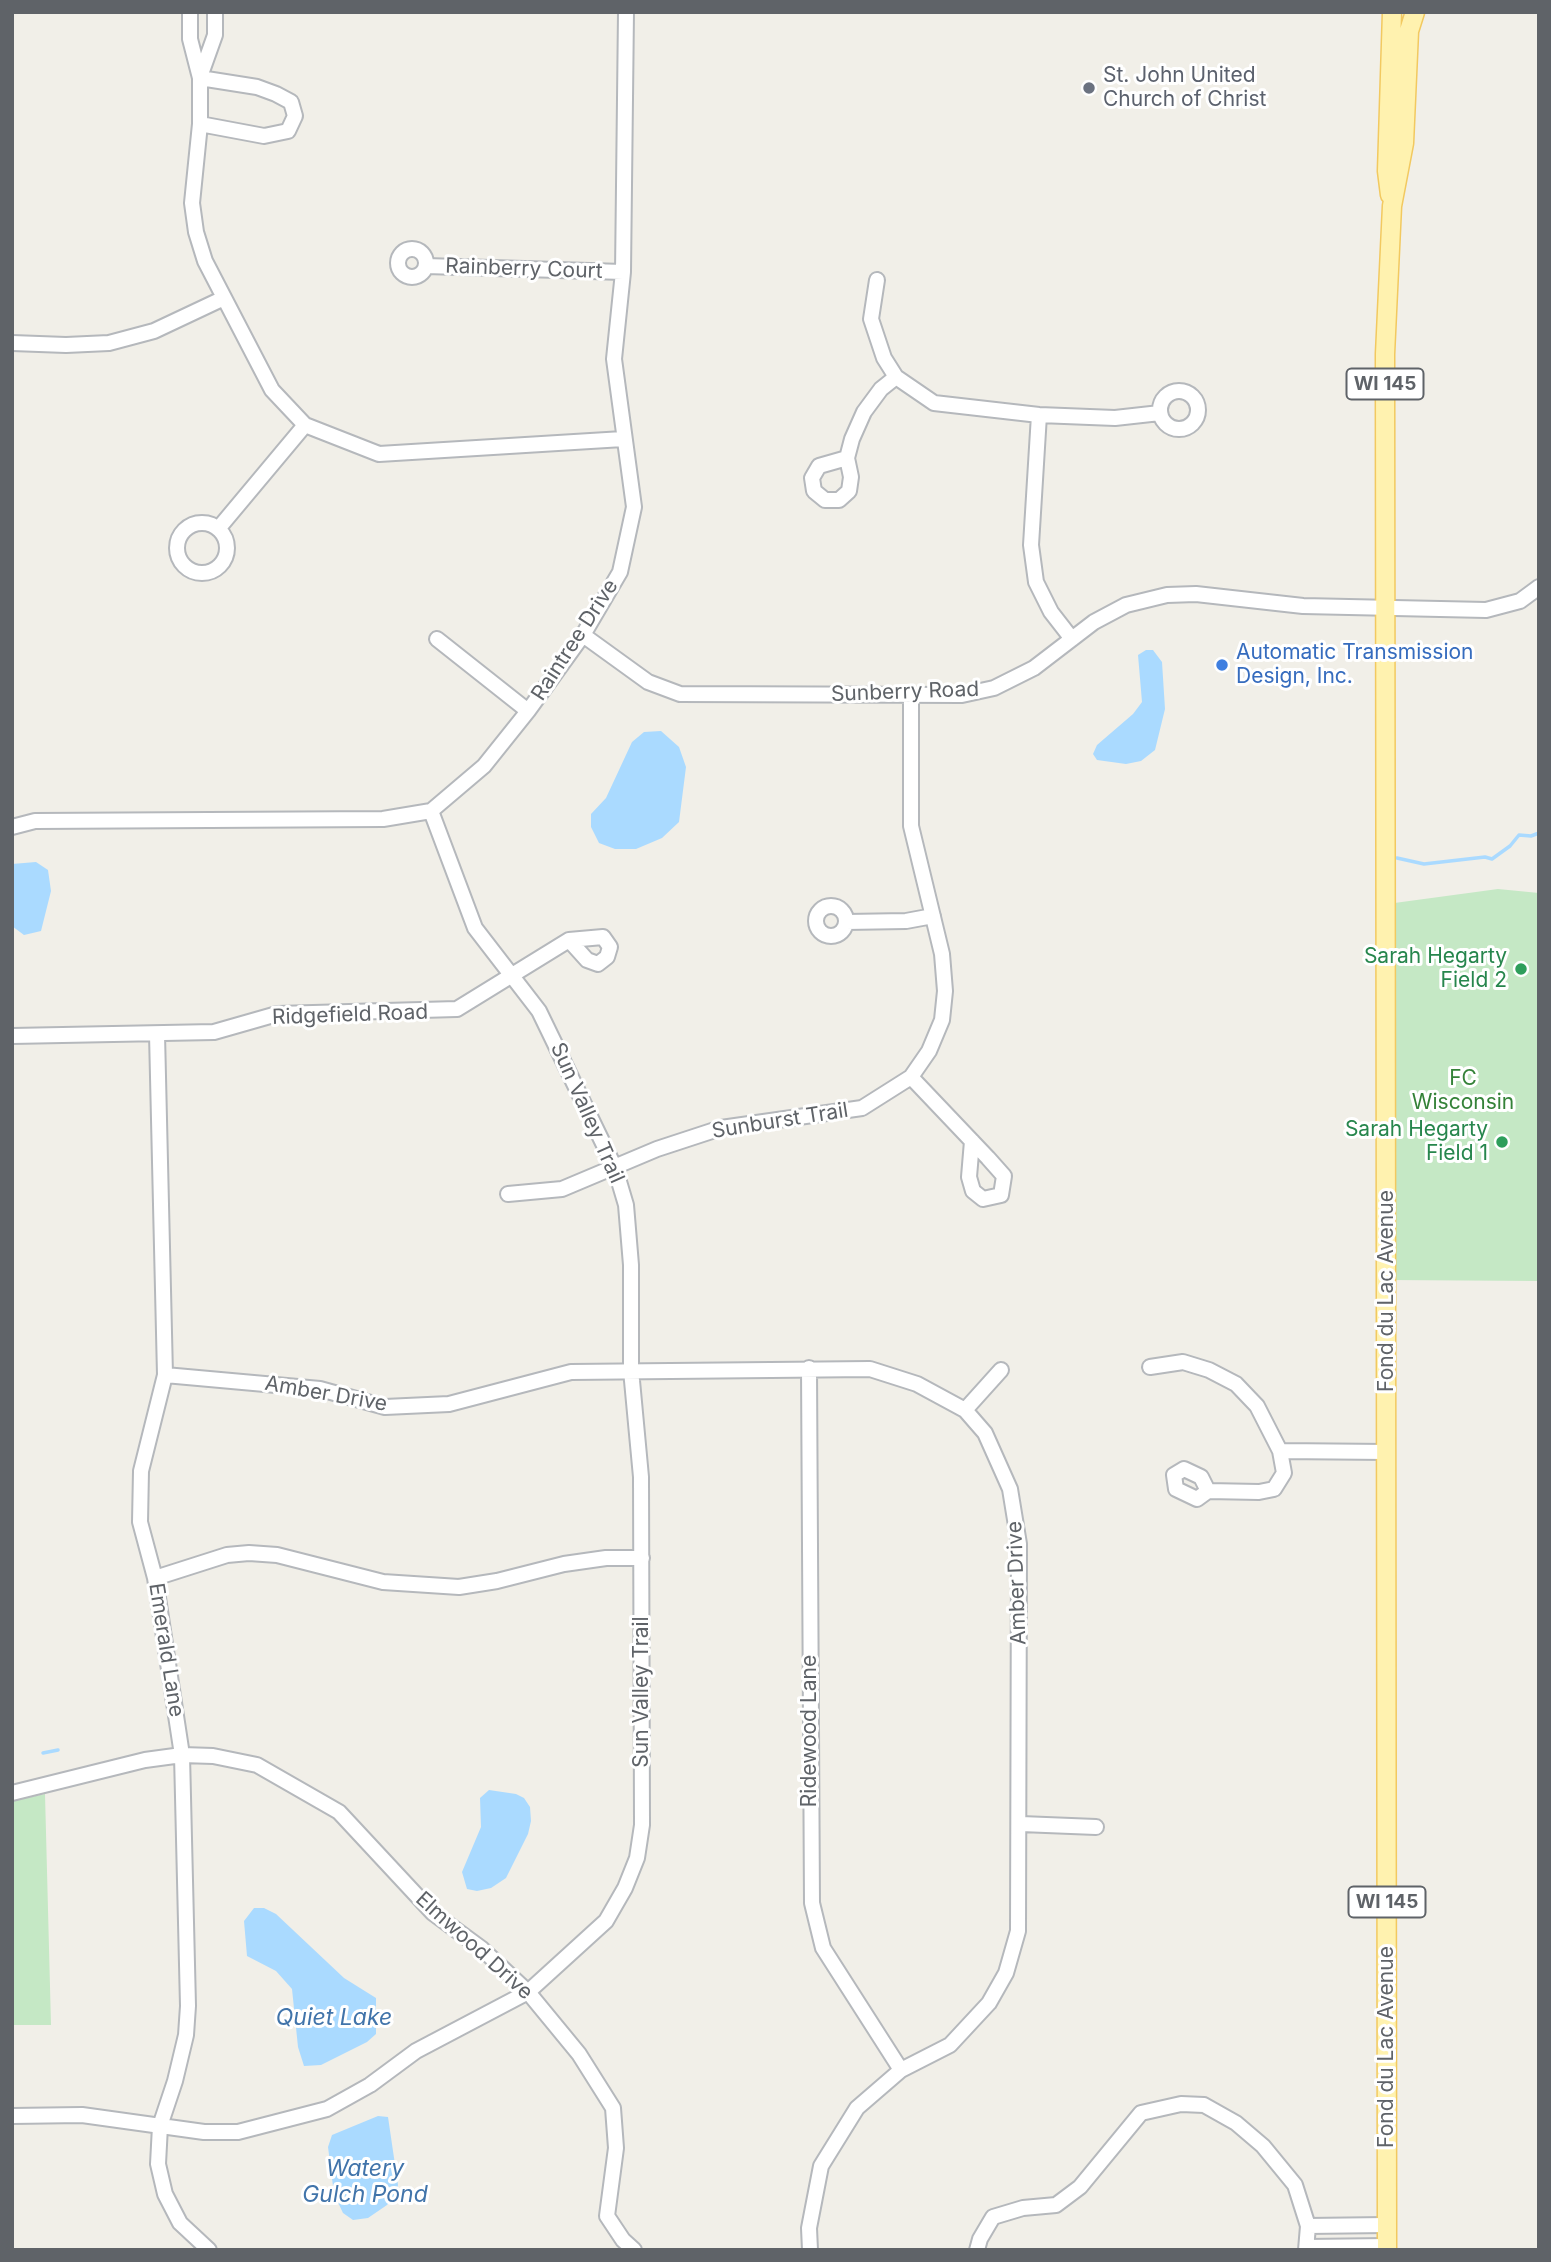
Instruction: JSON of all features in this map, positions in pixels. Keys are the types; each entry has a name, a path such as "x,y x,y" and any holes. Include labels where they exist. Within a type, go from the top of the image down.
{"main road":[{"name":"Fond du Lac Avenue","path":"1392,12 1388,171 1392,206"},
{"name":"Fond du Lac Avenue","path":"1386,2248 1385,342 1392,206 1404,143 1409,31 1415,12"}],"street":[{"path":"190,12 190,39 200,78 200,124 192,203 196,232 205,261 272,390 305,425 379,454 623,439"},
{"path":"200,78 215,35 215,12"},
{"name":"Raintree Drive","path":"430,811 484,766 528,711 583,635 620,572 634,507 614,359 623,272 626,12"},
{"path":"200,78 257,87 276,94 291,102 295,116 288,131 264,136 200,124"},
{"name":"Rainberry Court","path":"426,266 623,272"},
{"path":"877,280 871,319 884,358 896,377 934,403 1039,415 1115,418 1160,413"},
{"path":"12,343 109,343 154,331 224,298"},
{"path":"847,458 864,412 881,389 896,377"},
{"path":"1039,415 1031,545 1036,582 1051,612 1072,639"},
{"path":"218,529 305,425"},
{"name":"Sunberry Road","path":"583,635 648,682 680,694 962,695 994,688 1034,668 1072,639 1126,605 1167,595 1196,594 1303,606 1385,610 1486,610 1520,601 1539,587"},
{"path":"437,639 528,711"},
{"name":"Sunburst Trail","path":"508,1194 562,1189 657,1149 721,1128 862,1108 911,1077 929,1051 942,1020 945,991 942,954 911,825 911,695"},
{"path":"12,827 35,821 383,819 430,811"},
{"name":"Sun Valley Trail","path":"12,2116 82,2115 204,2132 238,2132 327,2109 370,2085 416,2051 528,1992 606,1921 625,1888 637,1858 642,1825 641,1477 631,1370 631,1265 626,1205 615,1168 560,1049 539,1011 475,928 430,811"},
{"path":"846,922 905,921 933,916"},
{"name":"Ridgefield Road","path":"12,1036 214,1032 277,1014 417,1013 457,1009 569,940"},
{"name":"Emerald Lane","path":"157,1034 165,1375 141,1471 140,1522 155,1578 182,1755 188,2006 181,2058 160,2126 158,2164 165,2194 180,2223 209,2250"},
{"path":"911,1077 972,1141"},
{"path":"1150,1367 1183,1362 1209,1370 1236,1384 1257,1406 1280,1451 1284,1473 1274,1489 1259,1492 1208,1491"},
{"name":"Ridewood Lane","path":"809,1368 812,1903 824,1948 901,2070"},
{"name":"Amber Drive","path":"165,1375 320,1389 385,1407 449,1404 570,1372 870,1369 917,1384 965,1410 985,1433 1010,1489 1019,1544 1021,1824 1018,1931 1006,1973 989,2003 950,2045 901,2070 856,2108 821,2166 809,2228 810,2250"},
{"path":"965,1410 1001,1370"},
{"path":"1280,1451 1387,1451"},
{"path":"155,1578 227,1555 249,1553 287,1558 383,1583 459,1587 595,1559 642,1558"},
{"name":"Elmwood Drive","path":"12,1793 145,1760 182,1755 213,1756 257,1765 339,1812 433,1913 482,1949 528,1992 579,2054 613,2108 616,2148 607,2216 623,2240 634,2250"},
{"path":"1021,1824 1096,1827"},
{"path":"977,2250 979,2239 993,2217 1023,2208 1056,2204 1080,2188 1141,2113 1181,2104 1204,2105 1236,2123 1263,2146 1295,2185 1308,2226 1306,2248 1386,2248"},
{"path":"1308,2226 1386,2225"}],"green space":[{"name":"FC Wisconsin","path":"1498,889 1539,893 1539,1281 1387,1280 1387,904"},
{"path":"45,1794 51,2025 12,2025 12,1801"}],"water":[{"path":"1146,650 1153,650 1162,662 1165,709 1155,750 1141,761 1126,764 1097,760 1093,754 1097,745 1133,714 1142,702 1138,655"},
{"path":"661,731 679,747 686,767 679,822 662,838 636,849 615,849 599,843 591,827 591,814 606,798 632,742 644,732"},
{"path":"36,862 48,870 51,891 41,931 24,935 12,926 12,864"},
{"path":"489,1790 516,1794 524,1798 530,1807 531,1821 528,1834 506,1878 491,1888 477,1891 467,1889 462,1872 481,1827 480,1798"},
{"name":"Quiet Lake","path":"254,1908 264,1908 276,1914 344,1978 376,1998 376,2034 367,2042 321,2065 304,2066 298,2047 292,1989 276,1971 247,1956 244,1921"},
{"name":"Watery Gulch Pond","path":"378,2116 388,2117 398,2185 396,2194 387,2205 368,2218 353,2220 343,2213 334,2194 328,2147 332,2135"}],"waterway":[{"path":"1397,858 1424,864 1485,857 1492,859 1510,846 1519,835 1531,836 1539,833"},
{"path":"43,1753 58,1750"}],"place":[{"name":"St. John United Church of Christ","path":"1089,88"},
{"name":"Automatic Transmission Design, Inc.","path":"1222,665"},
{"name":"Sarah Hegarty Field 2","path":"1521,969"},
{"name":"Sarah Hegarty Field 1","path":"1502,1142"}]}
